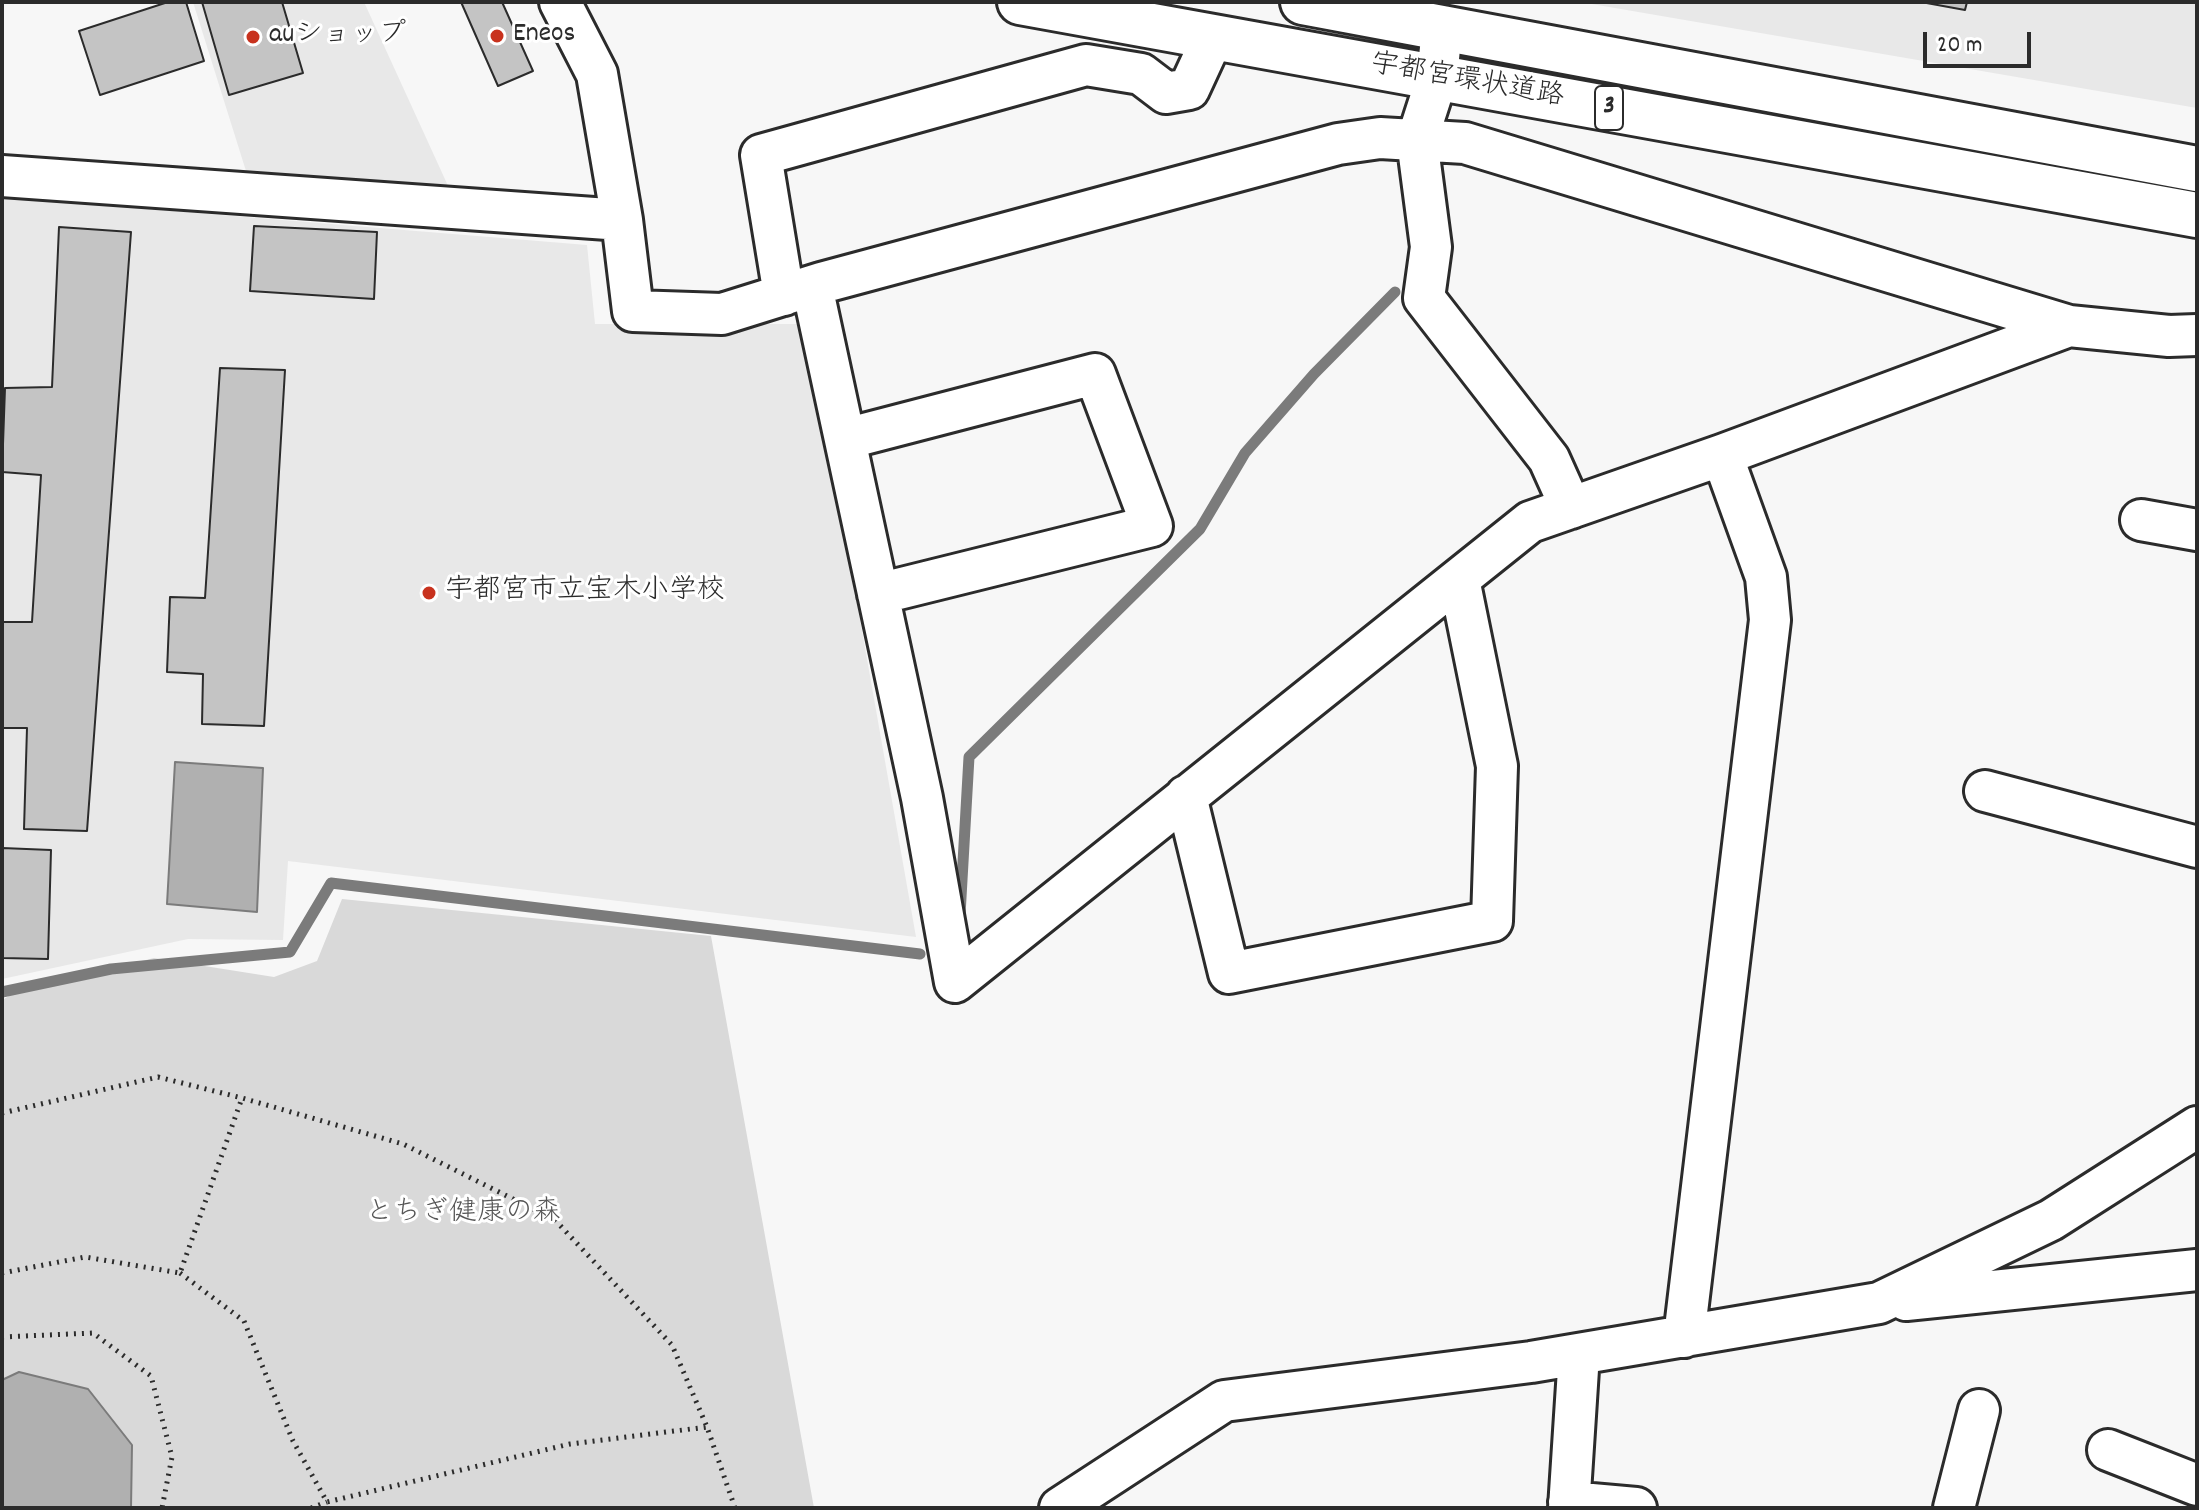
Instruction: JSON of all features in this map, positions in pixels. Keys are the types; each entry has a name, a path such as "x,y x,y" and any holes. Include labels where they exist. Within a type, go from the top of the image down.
{"main road":[{"name":"宇都宮環状道路","path":"1020,2 2197,215"},
{"name":"宇都宮環状道路","path":"1303,2 2197,169"},
{"name":"3","path":"2101,151 2197,149"},
{"name":"3","path":"2096,196 2197,241"}],"street":[{"path":"560,2 597,74 622,220 633,311 722,314 798,290 1338,144 1380,138 1465,143 2069,326 2169,336 2197,335"},
{"path":"1442,28 1437,78 1417,140 1431,247 1424,298 1549,459 1571,508"},
{"path":"1213,37 1189,89 1166,93 1141,74 1086,65 761,155 798,290 845,439 922,798 955,982 1530,522 1722,455 2069,326"},
{"path":"2,176 622,220"},
{"path":"845,439 1095,374 1152,526 878,594"},
{"path":"1684,1337 1770,620 1766,577 1722,455"},
{"path":"2141,520 2197,530"},
{"path":"1186,796 1229,973 1492,921 1497,766 1459,579"},
{"path":"1985,791 2197,847"},
{"path":"1879,1303 2051,1220 2197,1127"},
{"path":"1060,1508 1224,1401 1579,1354 1879,1303 2197,1270"},
{"path":"1579,1354 1569,1505 1636,1508"},
{"path":"1954,1508 1979,1410"},
{"path":"2108,1450 2197,1485"}],"path":[{"path":"2,1113 158,1077 403,1144 555,1220 672,1345 707,1427 735,1508"},
{"path":"180,1273 242,1098"},
{"path":"2,1273 85,1257 180,1273 244,1321 293,1441 327,1502"},
{"path":"2,1337 93,1333 151,1376 172,1457 162,1508"},
{"path":"311,1508 570,1444 707,1427"}],"shaded area":[{"name":"auショップ","path":"193,2 364,2 449,188 246,171"},
{"path":"1580,2 2197,2 2197,108"},
{"name":"宇都宮市立宝木小学校","path":"2,197 587,245 595,324 808,324 916,937 288,861 283,940 188,939 2,979"},
{"path":"175,762 263,768 257,912 167,904"},
{"path":"19,1372 88,1389 132,1445 131,1508 2,1508 2,1380"}],"green space":[{"name":"とちぎ健康の森","path":"342,899 711,936 814,1508 2,1508 2,1000 16,992 154,958 274,977 317,961"}],"building":[{"path":"168,2 186,2 204,61 100,95 79,31"},
{"name":"auショップ","path":"202,2 282,2 303,73 229,95"},
{"name":"Eneos","path":"461,2 502,2 533,71 498,86"},
{"path":"1921,2 1967,2 1965,10"},
{"path":"254,226 377,232 374,299 250,291"},
{"path":"59,227 131,232 87,831 24,829 27,728 2,728 2,622 32,622 41,475 2,472 5,388 52,387"},
{"path":"220,368 285,370 264,726 202,724 203,674 167,672 170,597 205,598"},
{"path":"2,848 51,850 48,959 2,958"}],"waterway":[{"path":"960,915 969,757 1200,529 1245,453 1314,374 1395,292"},
{"path":"2,992 111,969 290,952 331,883 920,954"}],"place":[{"name":"Eneos","path":"497,36"},
{"name":"auショップ","path":"253,37"},
{"name":"宇都宮市立宝木小学校","path":"429,593"}]}
